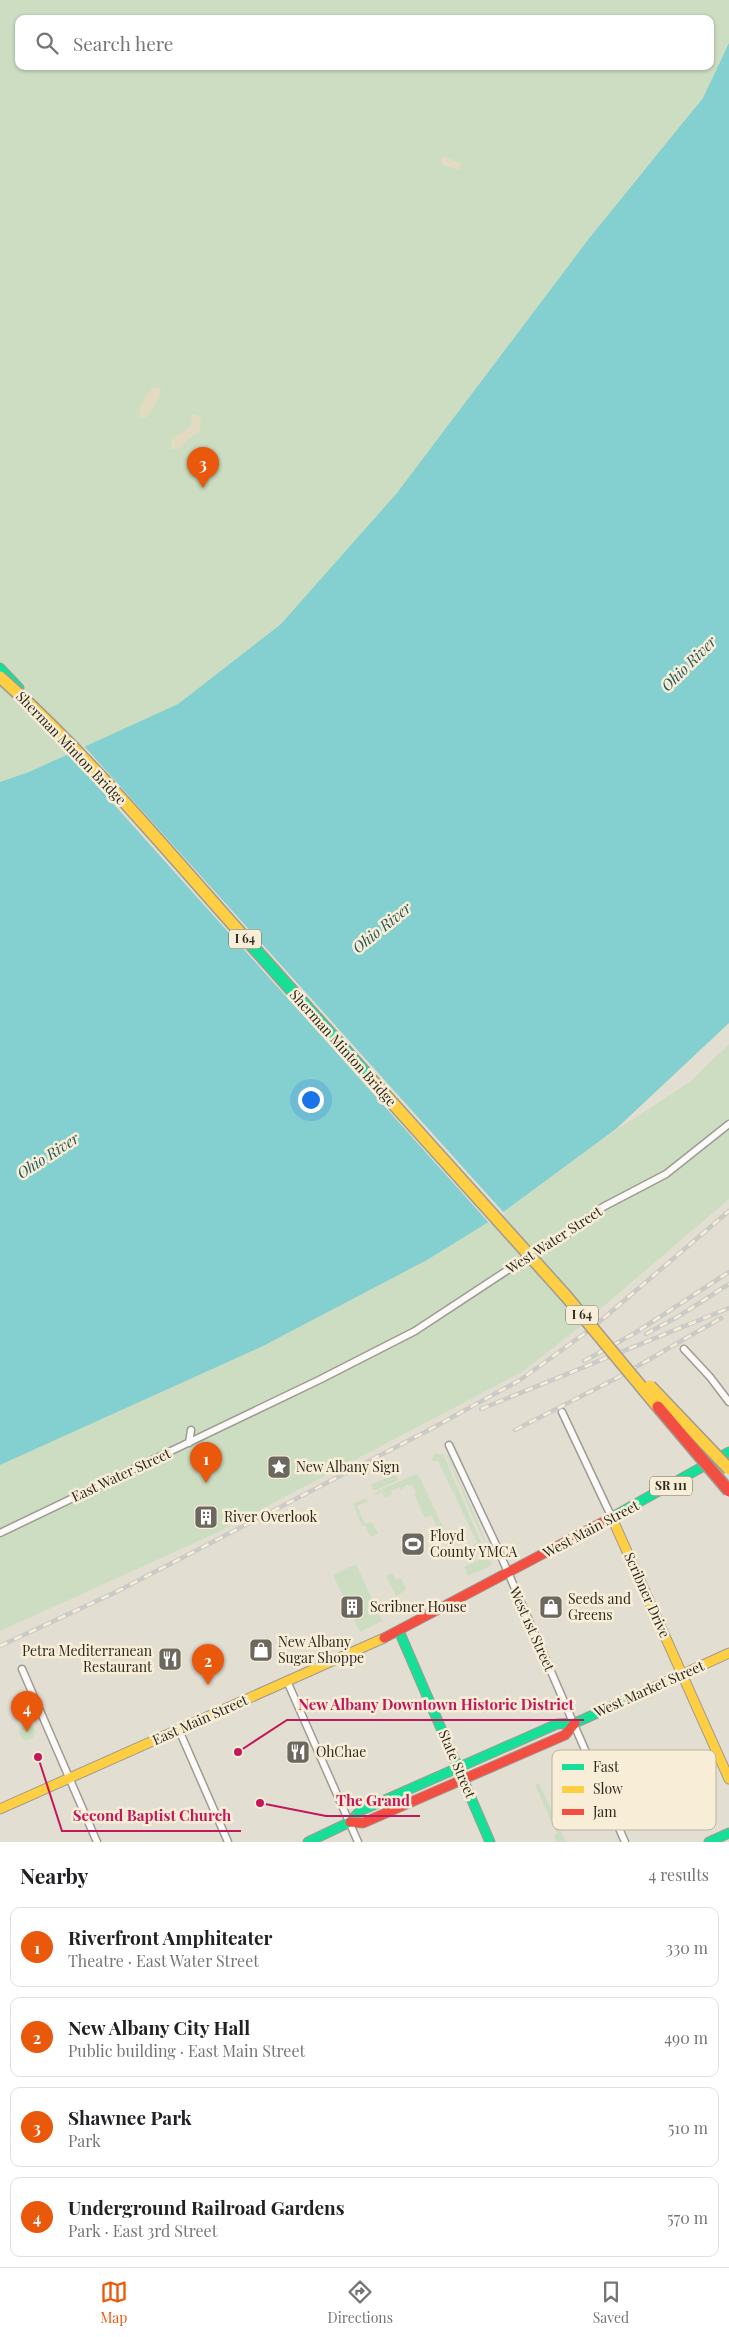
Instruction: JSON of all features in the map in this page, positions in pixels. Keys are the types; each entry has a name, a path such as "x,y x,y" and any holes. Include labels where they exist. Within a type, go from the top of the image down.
{"main road":[{"name":"Sherman Minton Bridge","path":"0,668 89,764 601,1334 729,1462"},
{"name":"Sherman Minton Bridge","path":"0,675 42,714 85,760 594,1328 675,1429 729,1491"},
{"path":"0,675 544,1275 729,1469"},
{"name":"West Main Street","path":"399,1631 612,1518 729,1452"},
{"name":"Scribner Drive","path":"612,1518 729,1779"},
{"name":"East Main Street","path":"0,1809 399,1631"},
{"name":"State Street","path":"399,1631 490,1842"},
{"name":"West Market Street","path":"308,1842 350,1822 360,1811 461,1774 557,1724 574,1723 729,1653"},
{"path":"709,1842 729,1833"}],"street":[{"name":"West Water Street","path":"376,1351 435,1319 526,1258 567,1234 602,1207 666,1174 729,1124"},
{"path":"684,1349 710,1377 729,1402"},
{"name":"East Water Street","path":"0,1533 376,1351"},
{"name":"Scribner Drive","path":"562,1412 612,1518"},
{"path":"189,1443 191,1430"},
{"name":"West 1st Street","path":"449,1445 586,1750"},
{"path":"22,1669 97,1842"},
{"path":"287,1681 358,1842"},
{"path":"179,1730 228,1842"},
{"name":"West 1st Street","path":"620,1830 625,1842"}],"green space":[{"path":"0,0 729,0 729,57 670,168 530,353 281,624 178,704 29,772 0,782"},
{"path":"729,1044 729,1199 577,1329 522,1372 214,1534 0,1631 0,1465 263,1346 427,1260 495,1218 600,1141 691,1081"},
{"path":"435,1454 443,1454 483,1547 476,1550 472,1547 477,1542 438,1461 431,1461"},
{"path":"446,1455 485,1539 485,1544"},
{"path":"418,1474 444,1529 439,1531 431,1515 425,1518 412,1485 406,1485 401,1490 399,1487 391,1491 392,1494 385,1498 382,1492 376,1495 374,1493"},
{"path":"392,1475 396,1476 398,1480 374,1491 371,1485"},
{"path":"366,1498 368,1501 357,1506 365,1524 372,1522 378,1534 371,1537 365,1525 362,1526 353,1504"},
{"path":"488,1556 492,1563 490,1566 468,1576 464,1567"},
{"path":"356,1564 382,1621 360,1632 333,1575"},
{"path":"392,1573 396,1580 401,1578 406,1590 396,1596 386,1576"},
{"path":"24,1724 30,1724 35,1729 33,1738 24,1740 19,1735 19,1729"},
{"path":"539,1783 552,1811 552,1823 535,1785"},
{"path":"555,1830 561,1830 566,1842 557,1842 554,1836 557,1834"}],"sand":[{"path":"444,156 460,163 461,168 458,170 442,164 441,159"},
{"path":"158,387 161,389 160,396 147,417 140,418 141,406 145,398 152,388"},
{"path":"195,414 201,418 200,432 188,439 179,449 171,449 172,439 191,426 192,415"}],"water":[{"name":"Ohio River","path":"729,43 729,1023 616,1129 495,1218 427,1260 263,1346 0,1465 0,782 29,772 178,704 281,624 397,493 591,236 703,98"}],"pier":[{"path":"83,745 505,1214 490,1224 67,752"}],"railway":[{"path":"0,1646 116,1592 427,1431 520,1380 591,1329 729,1211"},
{"path":"584,1361 635,1333 729,1272"},
{"path":"646,1334 679,1316 729,1284"},
{"path":"481,1409 729,1308"},
{"path":"515,1430 617,1378 721,1318"}],"traffic: fast":[{"path":"0,668 19,688"},
{"path":"245,938 370,1078"},
{"path":"605,1521 729,1452"},
{"path":"399,1631 490,1842"},
{"path":"308,1842 350,1822 360,1811 557,1724 575,1723 633,1697"},
{"path":"709,1842 729,1833"}],"traffic: slow":[{"path":"0,677 33,707 96,771 245,938"},
{"path":"370,1078 566,1296 658,1407"},
{"path":"650,1386 729,1469"},
{"path":"612,1518 729,1779"},
{"path":"0,1809 384,1638"},
{"path":"633,1697 729,1653"}],"traffic: jam":[{"path":"658,1407 729,1491"},
{"path":"384,1638 605,1521"},
{"path":"350,1822 363,1823 565,1735 575,1723"}],"place":[{"name":"Shawnee Park","path":"203,488"},
{"name":"New Albany Sign","path":"279,1467"},
{"name":"Riverfront Amphiteater","path":"206,1483"},
{"name":"River Overlook","path":"206,1517"},
{"name":"Floyd County YMCA","path":"413,1544"},
{"name":"Scribner House","path":"352,1607"},
{"name":"Seeds and Greens","path":"551,1607"},
{"name":"New Albany Sugar Shoppe","path":"261,1650"},
{"name":"Petra Mediterranean Restaurant","path":"170,1659"},
{"name":"New Albany City Hall","path":"208,1685"},
{"name":"Underground Railroad Gardens","path":"27,1732"},
{"name":"New Albany Downtown Historic District","path":"238,1752"},
{"name":"OhChae","path":"298,1752"},
{"name":"Second Baptist Church","path":"38,1757"},
{"name":"The Grand","path":"260,1803"}]}
